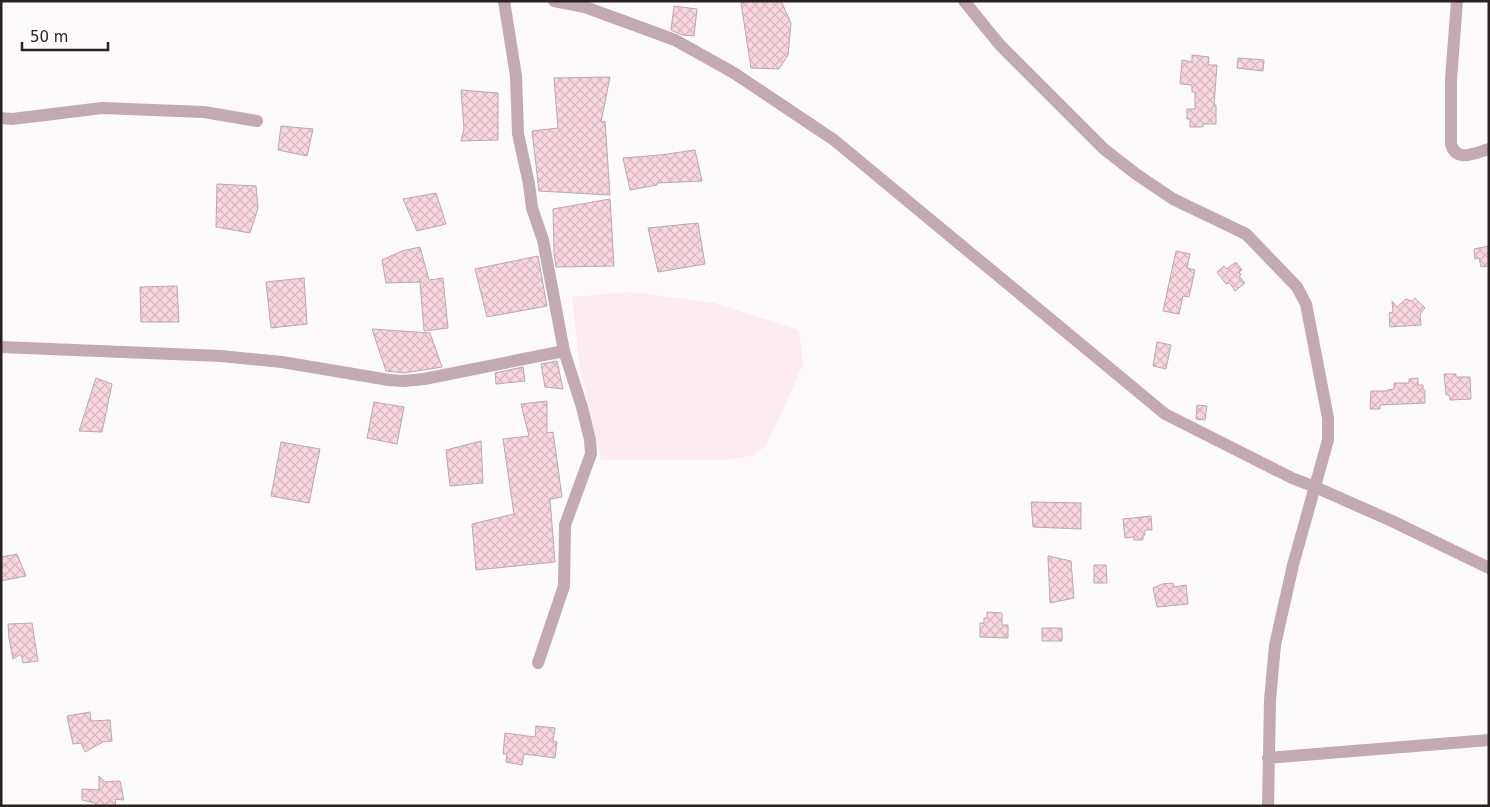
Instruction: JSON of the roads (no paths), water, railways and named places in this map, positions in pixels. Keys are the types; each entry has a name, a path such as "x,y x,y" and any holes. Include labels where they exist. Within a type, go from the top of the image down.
{"street":[{"path":"504,1 516,76 518,134 529,184 532,208 543,240 564,351 582,407 590,440 591,454 565,525 564,586 538,663"},
{"path":"554,1 585,8 675,40 734,73 834,140 1165,414 1292,478 1392,521 1489,568"},
{"path":"964,1 1000,45 1104,149 1173,199 1246,234 1297,287 1306,304 1328,418 1328,440 1293,564 1278,629 1270,700 1265,804"},
{"path":"1457,1 1451,79 1451,144 1456,154 1462,156 1489,150"},
{"path":"1,118 102,108 204,112 257,121"},
{"path":"1,347 221,356 282,362 404,381 424,379 564,351"},
{"path":"1268,758 1489,740"}]}
